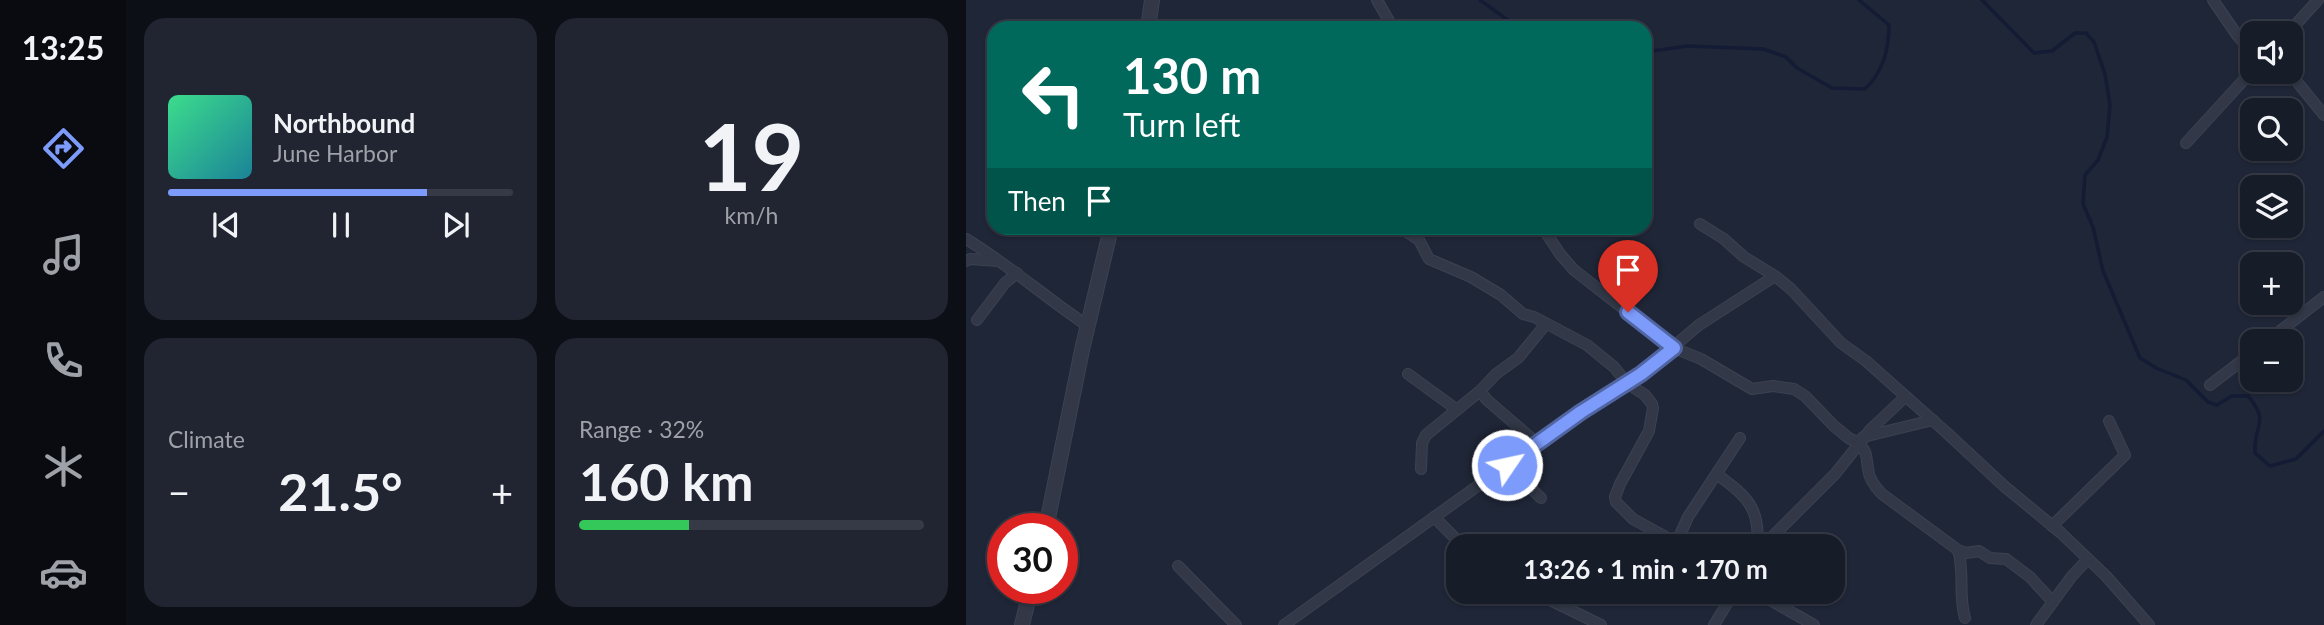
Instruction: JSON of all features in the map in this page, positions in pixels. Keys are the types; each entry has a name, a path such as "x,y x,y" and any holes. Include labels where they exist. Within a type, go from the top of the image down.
{"street":[{"path":"1149,21 1152,0"},
{"path":"1377,0 1389,21"},
{"path":"2213,0 2240,38"},
{"path":"2299,21 2318,0"},
{"path":"2186,143 2240,84"},
{"path":"2299,84 2324,115"},
{"path":"1700,224 1791,289 1841,343 1933,420 2106,576 2149,625"},
{"path":"1049,513 1109,235"},
{"path":"1412,235 1419,240 1429,260 1456,269 1483,284 1523,314 1587,345 1614,367 1627,383 1645,395 1653,408 1650,431 1615,497 1616,502 1633,519 1658,534"},
{"path":"1548,235 1574,270 1674,348 1701,359 1752,389 1773,386 1794,388 1850,439 1860,441 1933,420"},
{"path":"966,239 1088,326"},
{"path":"966,261 1000,261"},
{"path":"976,320 1005,283 1017,273"},
{"path":"1284,625 1581,412 1627,383 1674,348 1688,333 1775,276"},
{"path":"2283,329 2324,298"},
{"path":"1421,469 1423,439 1518,358 1546,324"},
{"path":"2210,385 2240,362"},
{"path":"1408,374 1457,409"},
{"path":"1480,391 1538,444"},
{"path":"1775,534 1835,474 1860,441 1905,397"},
{"path":"2052,526 2126,455 2109,421"},
{"path":"1680,534 1740,438"},
{"path":"1860,441 1868,457 1868,469 1874,485 1958,550 1966,553 1979,551 1990,558 2006,559 2030,577 2053,602"},
{"path":"1507,465 1541,498"},
{"path":"1718,475 1740,491 1750,503 1758,524 1758,534"},
{"path":"1434,517 1451,534"},
{"path":"1958,550 1962,563 1960,593 1965,618"},
{"path":"2036,625 2041,615 2087,560"},
{"path":"1178,566 1236,625"},
{"path":"1022,625 1027,604"},
{"path":"1560,604 1601,625"},
{"path":"1714,625 1726,604"},
{"path":"1776,604 1814,625"}],"waterway":[{"path":"1480,0 1509,21"},
{"path":"1652,51 1688,46 1763,49 1786,57 1797,68 1832,88 1865,89 1884,60 1889,25 1859,0"},
{"path":"1982,0 2034,53 2052,51 2075,33 2086,33 2094,42 2105,74 2110,105 2107,137 2098,160 2085,175 2083,204 2093,227 2103,271 2140,358 2156,368 2186,380 2208,402 2217,405 2232,396 2248,396 2259,412 2260,419 2255,453 2270,466 2296,459 2324,431"}],"route":[{"path":"1507,465 1581,412 1641,374 1674,348 1628,312"}]}
